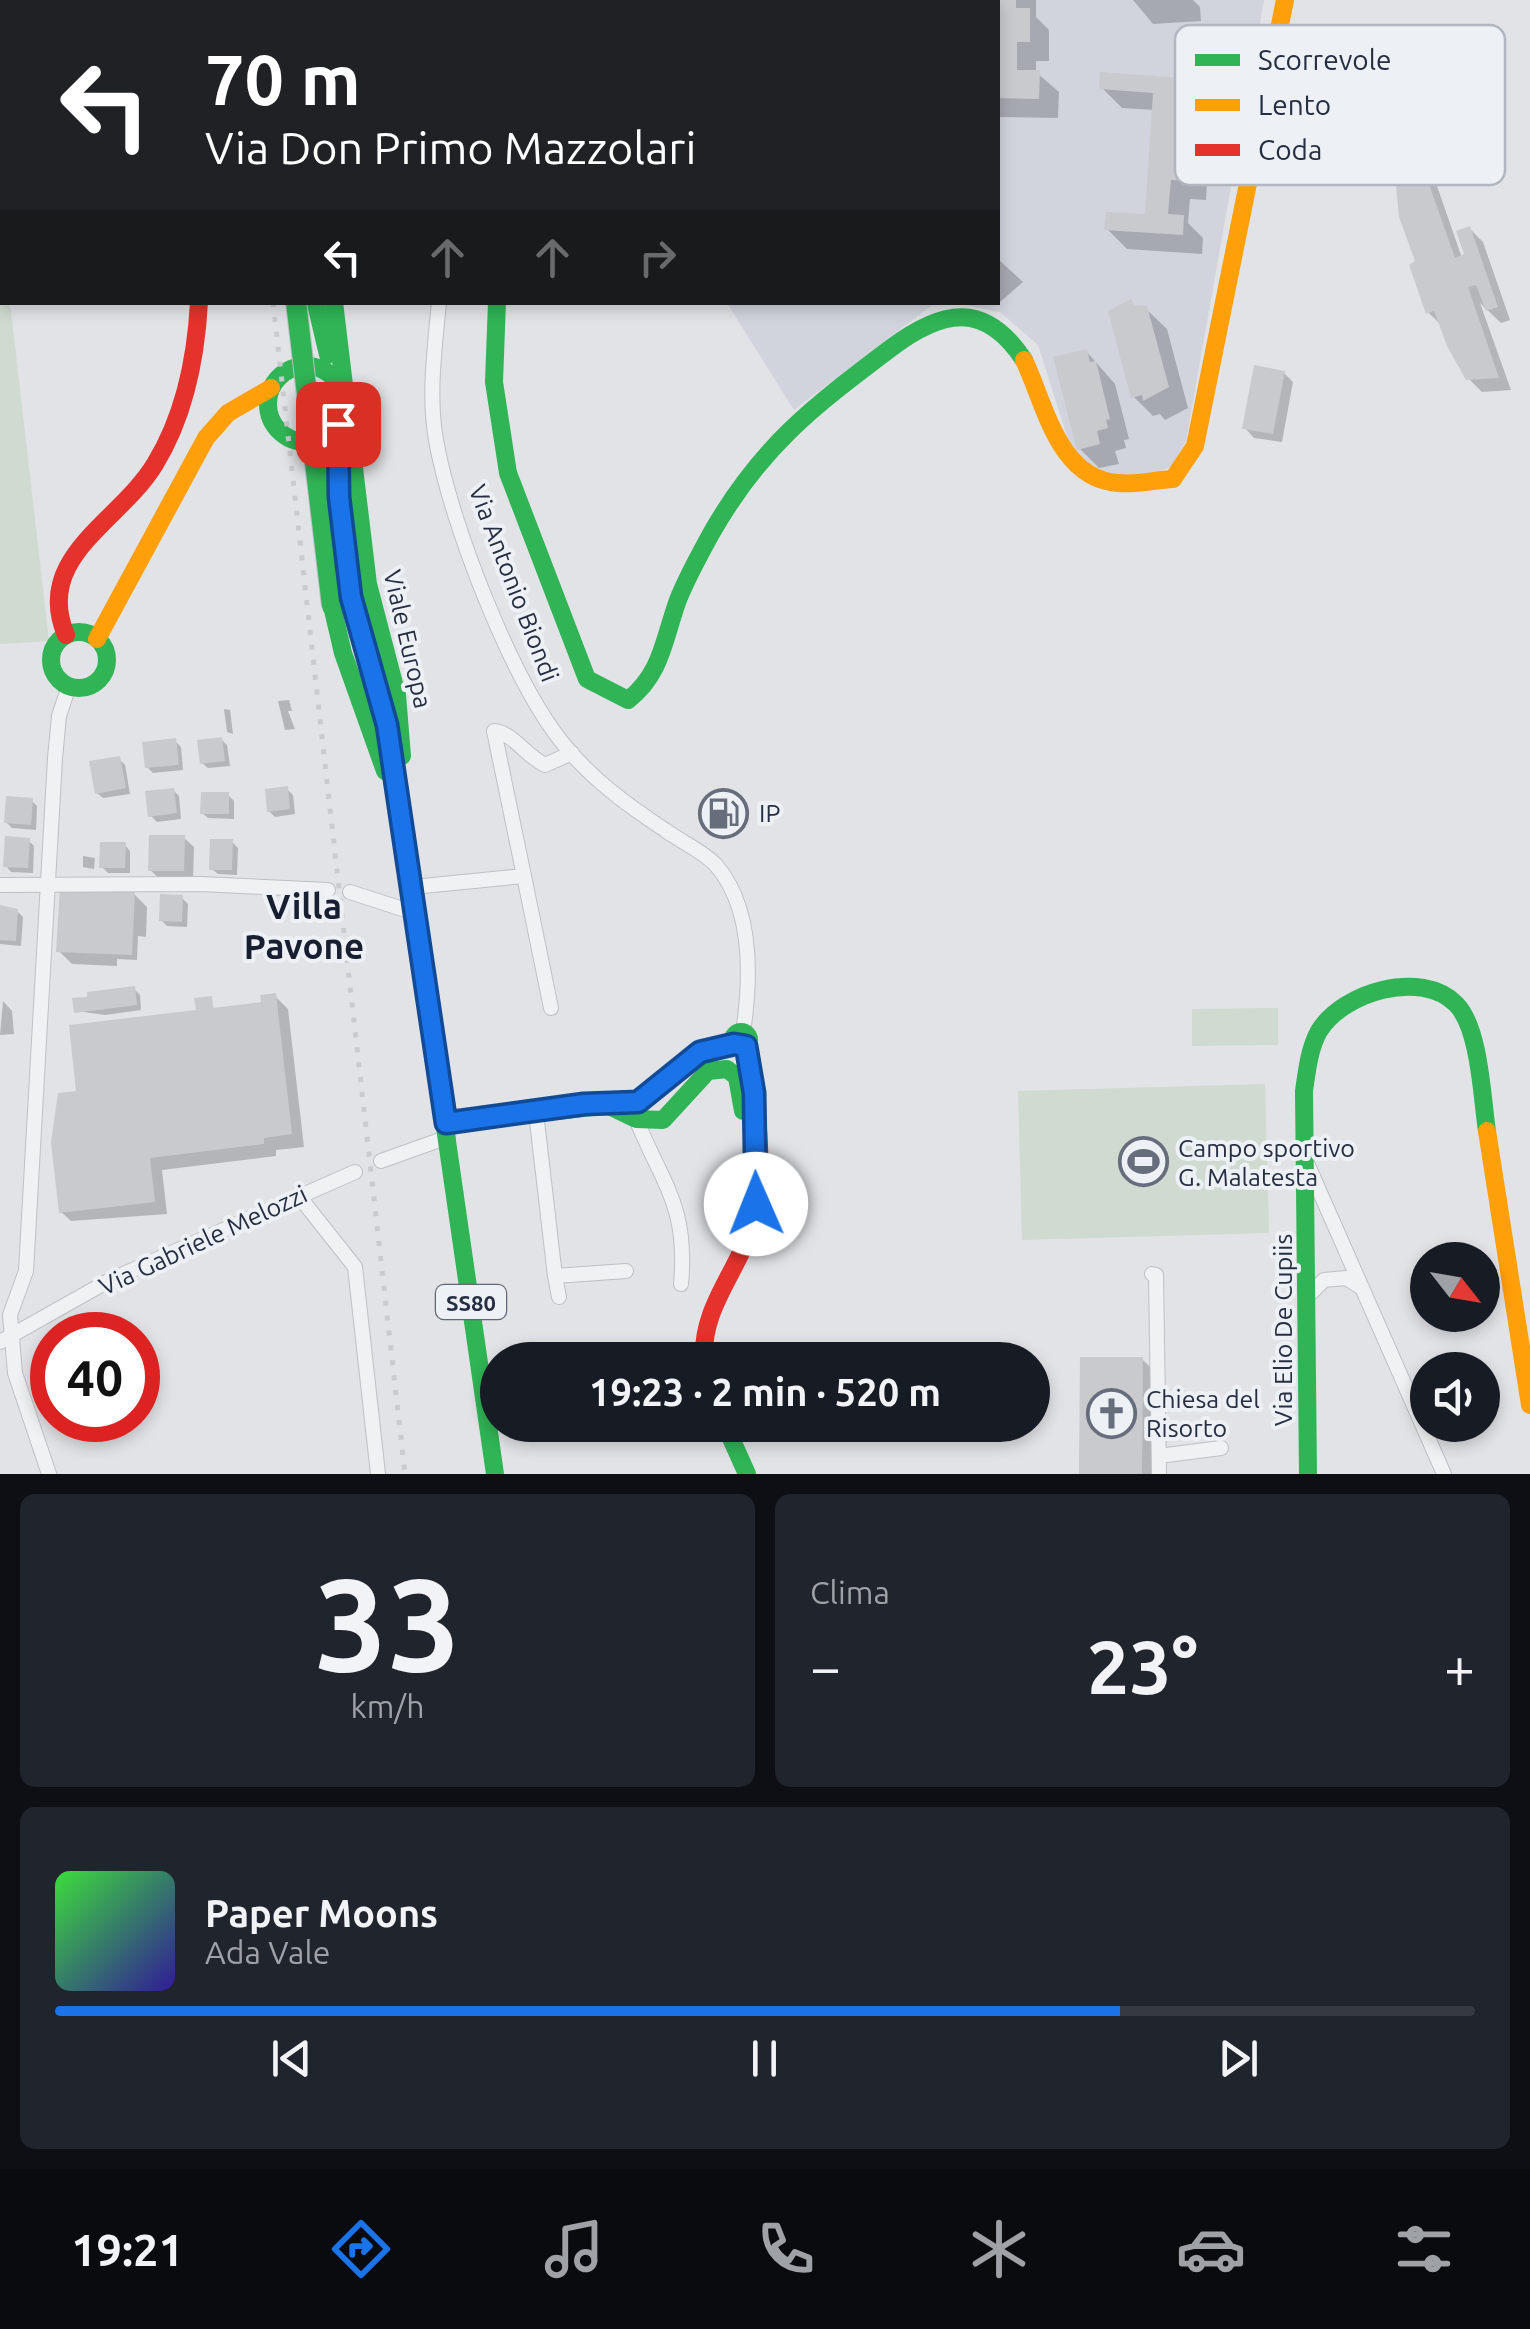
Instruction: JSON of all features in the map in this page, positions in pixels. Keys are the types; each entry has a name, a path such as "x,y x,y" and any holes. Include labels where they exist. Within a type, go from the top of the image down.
{"street":[{"path":"1280,25 1285,0"},
{"path":"498,305 494,382 508,473 587,679 607,694 628,700 645,690 657,672 682,590 721,521 777,439 924,323 950,315 993,324 1020,346 1062,456 1094,482 1142,487 1172,479 1195,446 1248,185"},
{"path":"66,635 58,610 61,573 70,556 132,496 176,420 193,372 199,305"},
{"name":"Viale Europa","path":"296,305 332,606 343,654 398,808"},
{"name":"SS80","path":"299,366 311,342 316,305"},
{"name":"SS80","path":"316,305 333,377 344,400 338,424"},
{"name":"Viale Europa","path":"334,305 368,584 401,716 398,808"},
{"name":"Via Antonio Biondi","path":"439,305 433,373 436,439 498,626 530,698 572,754 611,792 714,863 732,892 750,961 741,1041"},
{"path":"97,638 196,453 228,413 299,366 317,367 333,377"},
{"path":"217,426 243,419 272,423 268,409 271,388"},
{"name":"SS80","path":"272,423 285,436 302,442"},
{"path":"302,442 322,438 338,424"},
{"name":"Viale Europa","path":"338,424 339,497 351,597 387,725 447,1130"},
{"name":"Viale Europa","path":"302,442 324,464 339,497"},
{"path":"86,632 97,638 106,658 102,674 90,685 69,686 58,679 51,662 55,646 66,635 86,632"},
{"path":"49,1474 17,1391 6,1339 26,1271 59,716 69,686"},
{"path":"551,1008 494,731 505,733 530,759 545,765 572,754"},
{"path":"413,887 524,876"},
{"path":"0,885 48,888 58,883 200,884 328,890"},
{"path":"350,892 418,914"},
{"name":"Via Elio De Cupiis","path":"1308,1474 1304,1091 1309,1053 1322,1026 1348,1004 1371,994 1425,990 1455,1002 1471,1030 1530,1405"},
{"path":"381,1161 447,1130 536,1113 638,1102 700,1052 741,1041 754,1093 756,1204 741,1255 710,1308 706,1342"},
{"path":"606,1105 636,1119 663,1120 708,1071 727,1069 737,1076 743,1109 743,1156 756,1204"},
{"path":"536,1113 559,1297"},
{"path":"636,1119 672,1189 684,1253 682,1284"},
{"name":"SS80","path":"447,1130 495,1474"},
{"path":"1306,1162 1444,1474"},
{"name":"Via Gabriele Melozzi","path":"6,1339 110,1280 355,1172"},
{"path":"298,1195 355,1267 378,1474"},
{"path":"556,1276 626,1271"},
{"path":"1152,1274 1156,1275 1159,1474"},
{"path":"1309,1295 1324,1280 1346,1278 1363,1288"},
{"path":"732,1442 746,1474"},
{"path":"1159,1456 1222,1448"}],"shaded area":[{"path":"1000,0 1264,0 1260,25 1175,25 1175,185 1231,185 1186,441 1171,467 1144,477 1098,475 1071,449 1038,345 1000,312 965,305 1000,305"},
{"path":"0,305 10,305 49,641 0,644"},
{"path":"728,305 932,305 794,410"},
{"path":"1278,1008 1278,1045 1192,1046 1192,1009"},
{"name":"Campo sportivo G. Malatesta","path":"1265,1084 1269,1233 1022,1240 1018,1091"}],"building":[{"path":"1000,0 1016,0 1016,8 1030,8 1030,42 1017,42 1017,70 1040,70 1039,99 1000,98"},
{"path":"1100,72 1175,78 1175,180 1171,180 1168,214 1184,215 1183,235 1104,230 1106,212 1145,214 1153,93 1099,89"},
{"path":"1429,185 1455,258 1464,254 1456,231 1470,226 1498,307 1486,311 1476,285 1468,287 1499,378 1466,380 1434,311 1426,314 1409,265 1415,261 1399,217 1396,186"},
{"path":"1131,299 1134,305 1147,306 1169,387 1143,401 1142,395 1131,398 1108,311"},
{"path":"1087,349 1090,362 1096,361 1110,419 1106,420 1108,428 1097,431 1100,444 1077,450 1053,357"},
{"path":"1254,365 1285,371 1273,434 1242,429"},
{"path":"222,737 225,761 200,764 197,740"},
{"path":"176,738 179,765 145,768 142,742"},
{"path":"120,756 126,788 95,794 89,761"},
{"path":"288,786 290,809 267,812 265,789"},
{"path":"174,788 177,813 148,817 145,791"},
{"path":"201,792 229,792 229,814 200,814"},
{"path":"6,796 33,798 31,825 4,823"},
{"path":"149,835 185,835 184,871 148,871"},
{"path":"5,836 30,838 28,868 3,867"},
{"path":"210,839 233,839 232,870 209,870"},
{"path":"100,842 126,842 125,868 99,868"},
{"path":"60,888 135,892 132,955 56,952"},
{"path":"160,894 183,895 182,922 159,921"},
{"path":"0,905 18,909 16,941 0,940"},
{"path":"135,986 137,1005 74,1013 72,998 87,997 87,992"},
{"path":"276,993 292,1134 264,1138 264,1144 150,1158 155,1202 59,1213 51,1143 58,1093 76,1091 69,1025 196,1010 194,998 212,996 213,1008 261,1002 260,995"},
{"name":"Chiesa del Risorto","path":"1080,1357 1143,1357 1142,1474 1079,1474"}],"railway":[{"path":"273,305 405,1474"}],"traffic: fast":[{"path":"296,305 332,606"},
{"path":"316,305 328,355"},
{"path":"334,305 368,584 397,695 402,756"},
{"path":"497,305 494,382 508,473 587,679 628,700 655,667 685,583 731,502 770,451 813,409 910,335 946,319 962,317 994,328 1024,360"},
{"path":"306,366 333,377 344,404 333,431 306,442 279,431 268,404 279,377 306,366"},
{"path":"338,425 339,497 351,597 387,725 495,1474"},
{"path":"332,606 343,653 385,771"},
{"path":"79,632 99,640 107,660 99,680 79,688 59,680 51,660 59,640 79,632"},
{"path":"1308,1474 1304,1091 1319,1031 1346,1005 1383,990 1423,988 1441,994 1456,1004 1470,1029 1479,1064 1487,1131"},
{"path":"741,1032 749,1040 741,1048 733,1040 741,1032"},
{"path":"446,1123 638,1102 700,1052 734,1044"},
{"path":"611,1107 636,1119 663,1120 708,1071 727,1069 737,1077 743,1111"},
{"path":"733,1442 747,1474"}],"traffic: slow":[{"path":"1280,25 1285,0"},
{"path":"1024,360 1056,436 1081,468 1118,483 1173,479 1195,446 1248,185"},
{"path":"97,639 206,438 228,413 271,388"},
{"path":"1487,1131 1530,1405"}],"traffic: jam":[{"path":"66,635 59,608 61,584 70,562 140,485 165,445 187,386 199,305"},
{"path":"705,1342 714,1306 746,1241 756,1202 758,1134 746,1046"}],"place":[{"name":"IP","path":"724,813"},
{"name":"Campo sportivo G. Malatesta","path":"1143,1162"},
{"name":"Chiesa del Risorto","path":"1111,1413"}],"district":[{"name":"Villa Pavone","path":"304,926"}],"route":[{"path":"338,424 339,497 351,597 387,725 446,1123 494,1120 584,1104 638,1102 700,1052 712,1046 746,1046 754,1093 756,1204"}]}
